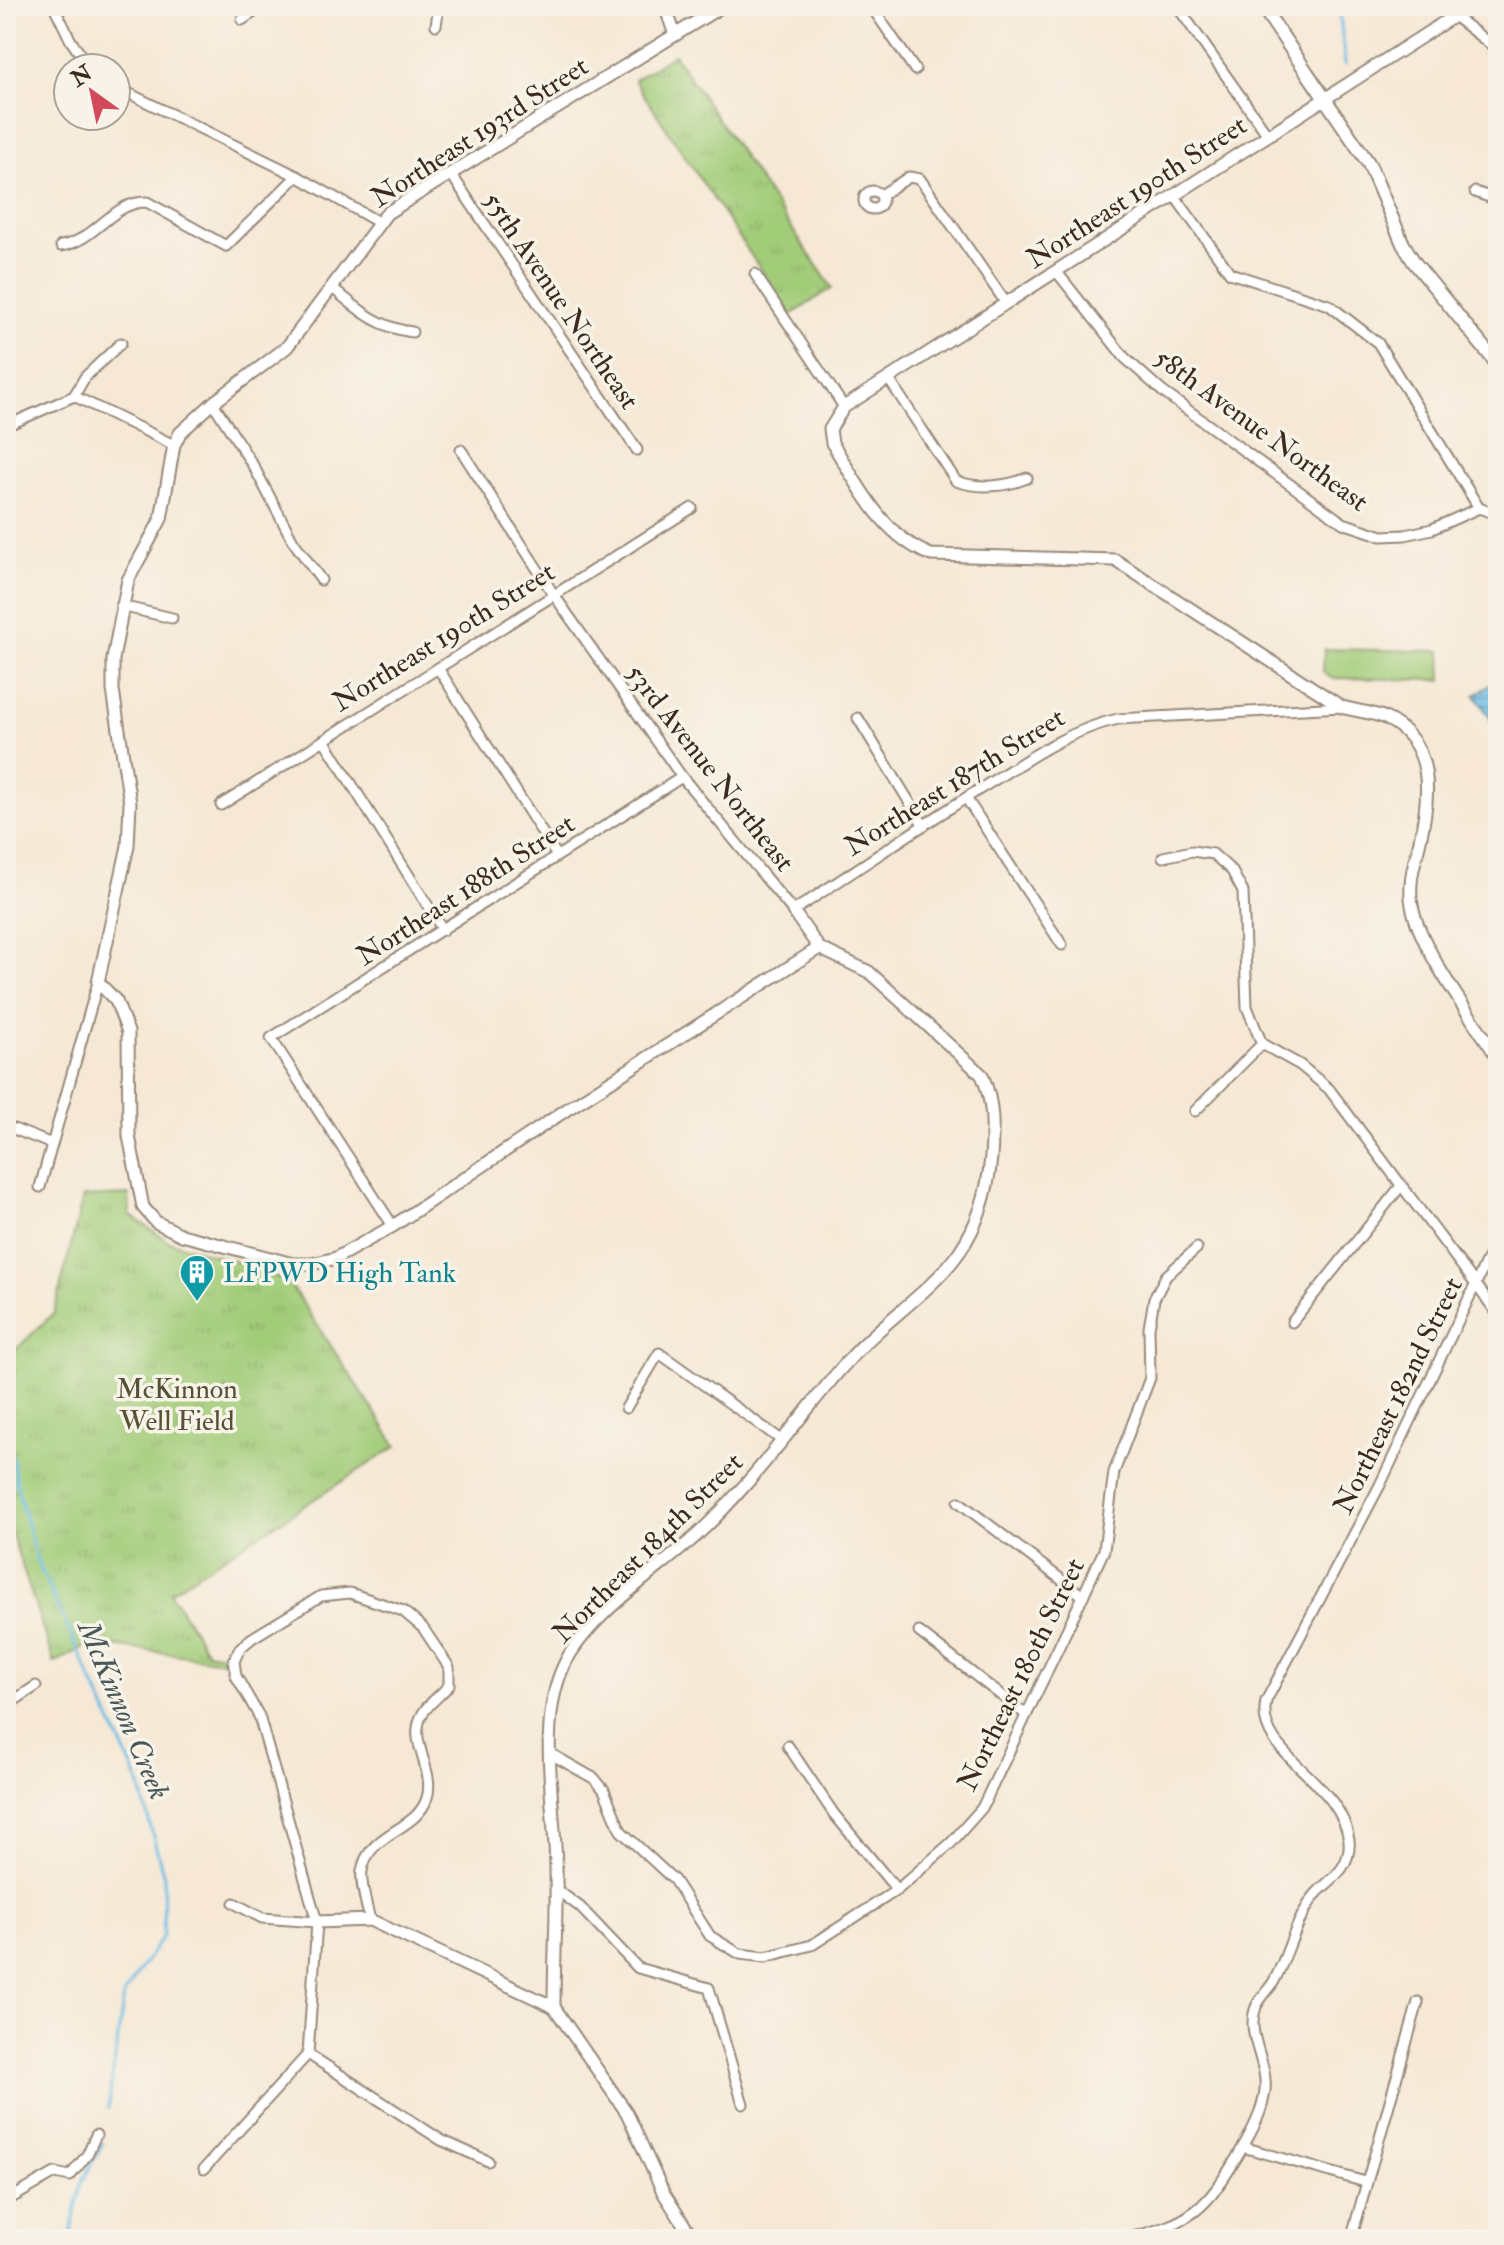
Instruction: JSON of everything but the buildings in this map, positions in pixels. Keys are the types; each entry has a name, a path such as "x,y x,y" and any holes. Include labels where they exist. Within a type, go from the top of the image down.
{"main road":[{"path":"1262,6 1369,164 1403,244 1414,262 1498,365"}],"street":[{"path":"54,6 81,52"},
{"path":"242,20 263,6"},
{"path":"436,25 439,6"},
{"path":"665,6 675,35"},
{"name":"Northeast 193rd Street","path":"98,982 128,846 130,803 113,690 113,659 128,580 161,519 174,445 189,423 287,347 334,289 378,222 400,204 722,6"},
{"path":"871,6 915,70"},
{"path":"1177,6 1267,134"},
{"path":"1454,16 1498,50"},
{"name":"Northeast 190th Street","path":"844,407 1454,16"},
{"path":"132,95 297,176 378,222"},
{"name":"55th Avenue Northeast","path":"451,174 637,450"},
{"path":"61,246 79,243 123,208 135,202 147,202 226,246 297,176"},
{"path":"881,195 909,177 920,179 1006,303"},
{"path":"1475,192 1498,200"},
{"path":"1174,195 1230,273 1329,305 1378,343 1479,508 1498,515"},
{"name":"58th Avenue Northeast","path":"1056,271 1104,334 1154,383 1343,523 1382,536 1405,535 1432,529 1479,508"},
{"path":"755,274 844,407 830,429 832,443 880,518 912,547 931,555 1115,560 1342,707 1382,717 1401,728 1425,763 1429,802 1411,876 1413,911 1424,939 1498,1058"},
{"path":"334,289 361,313 394,329 412,332"},
{"path":"6,426 74,396 85,377 121,343"},
{"path":"888,378 956,481 967,485 1010,485 1027,478"},
{"path":"74,396 174,445"},
{"path":"213,403 254,467 293,541 321,580"},
{"name":"53rd Avenue Northeast","path":"461,450 554,595 682,777 793,911 819,948 869,972 975,1064"},
{"name":"Northeast 190th Street","path":"221,805 692,508"},
{"path":"121,606 172,618"},
{"path":"438,668 557,856"},
{"name":"Northeast 187th Street","path":"793,911 966,798 1069,734 1091,725 1118,719 1342,707"},
{"path":"858,718 924,826"},
{"path":"324,740 443,930"},
{"name":"Northeast 188th Street","path":"393,1226 271,1038 682,777"},
{"path":"966,798 1062,945"},
{"path":"1163,857 1192,851 1213,854 1232,871 1243,892 1247,1007 1262,1044 1300,1065 1329,1089 1498,1314"},
{"path":"98,982 116,1001 128,1032 129,1136 143,1207 156,1222 210,1244 293,1264 312,1264 336,1258 393,1226 569,1108 819,948"},
{"path":"40,1187 98,982"},
{"path":"1195,1111 1262,1044"},
{"name":"Northeast 184th Street","path":"554,2007 557,1890 551,1754 555,1689 577,1646 719,1514 841,1368 943,1275 973,1232 985,1199 994,1121 990,1092 975,1064"},
{"path":"6,1126 52,1144"},
{"path":"1292,1322 1400,1187"},
{"name":"Northeast 182nd Street","path":"1125,2239 1150,2236 1186,2218 1212,2199 1257,2120 1265,2089 1253,2034 1255,2009 1274,1982 1296,1927 1314,1896 1341,1870 1349,1854 1345,1818 1334,1801 1271,1737 1263,1716 1266,1701 1335,1571 1498,1237"},
{"name":"Northeast 180th Street","path":"551,1754 595,1779 604,1790 621,1831 674,1880 710,1936 740,1954 765,1957 812,1945 897,1890 951,1843 982,1808 1024,1713 1083,1596 1104,1550 1114,1472 1150,1378 1149,1328 1154,1299 1166,1276 1197,1248"},
{"path":"626,1408 659,1353 783,1441"},
{"path":"959,1502 1083,1596"},
{"path":"204,2169 308,2054 317,1922 259,1716 236,1676 234,1661 240,1648 252,1638 321,1596 335,1593 350,1593 403,1611 423,1628 449,1667 449,1685 425,1710 419,1723 418,1736 429,1781 427,1799 418,1812 380,1839 362,1871 370,1920"},
{"path":"919,1632 1024,1713"},
{"path":"6,1706 36,1686"},
{"path":"788,1746 834,1814 897,1890"},
{"path":"557,1890 580,1907 638,1968 709,1988 743,2104"},
{"path":"234,1903 262,1918 317,1922 370,1920 554,2007 627,2113 663,2192 693,2239"},
{"path":"1351,2239 1418,2002"},
{"path":"308,2054 441,2140 488,2161"},
{"path":"6,2201 55,2173 70,2176 83,2162 96,2135"},
{"path":"1243,2147 1365,2182"}],"green space":[{"path":"674,54 832,288 791,315 634,80"},
{"path":"1324,649 1441,651 1442,680 1331,678 1323,672"},
{"name":"McKinnon Well Field","path":"129,1195 130,1215 168,1241 260,1269 290,1284 397,1446 170,1592 207,1652 224,1655 223,1661 92,1643 54,1663 6,1517 6,1359 54,1313 83,1197"}],"water":[{"path":"1493,683 1498,691 1496,727 1475,695"}],"waterway":[{"path":"1339,6 1345,64"},
{"name":"McKinnon Creek","path":"6,1418 18,1491 37,1561 138,1780 164,1877 163,1936 124,1994 108,2108"},
{"name":"McKinnon Creek","path":"70,2239 81,2183 103,2143"}],"place":[{"name":"LFPWD High Tank","path":"197,1303"}]}
